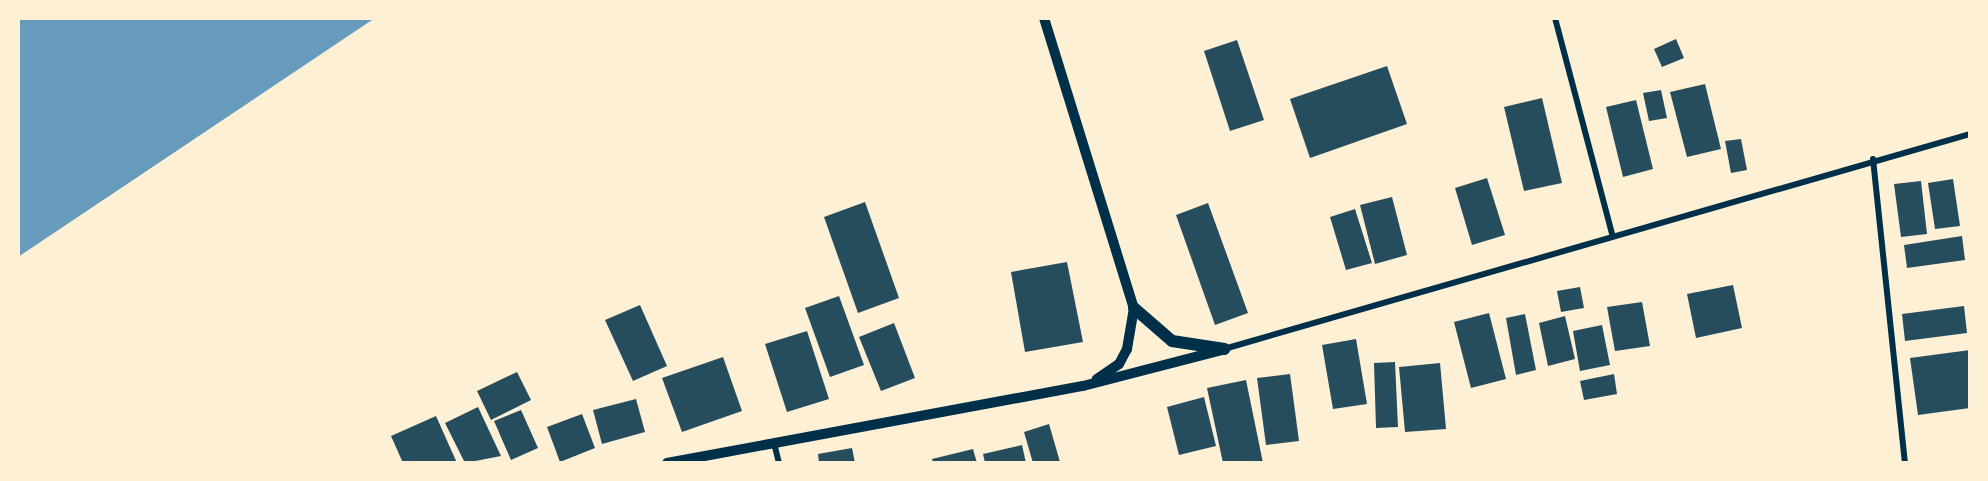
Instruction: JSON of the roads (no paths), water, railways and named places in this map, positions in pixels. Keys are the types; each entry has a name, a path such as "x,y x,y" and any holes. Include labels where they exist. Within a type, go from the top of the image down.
{"main road":[{"path":"1134,308 1172,341 1224,349"}],"street":[{"path":"1044,18 1134,308 1119,364 1083,386"},
{"path":"1555,18 1612,234"},
{"path":"667,463 1083,386 1224,349 1612,234 1873,159 1970,134"},
{"path":"1873,159 1905,463"},
{"path":"774,443 779,463"}],"water":[{"path":"18,18 375,18 18,257"}]}
